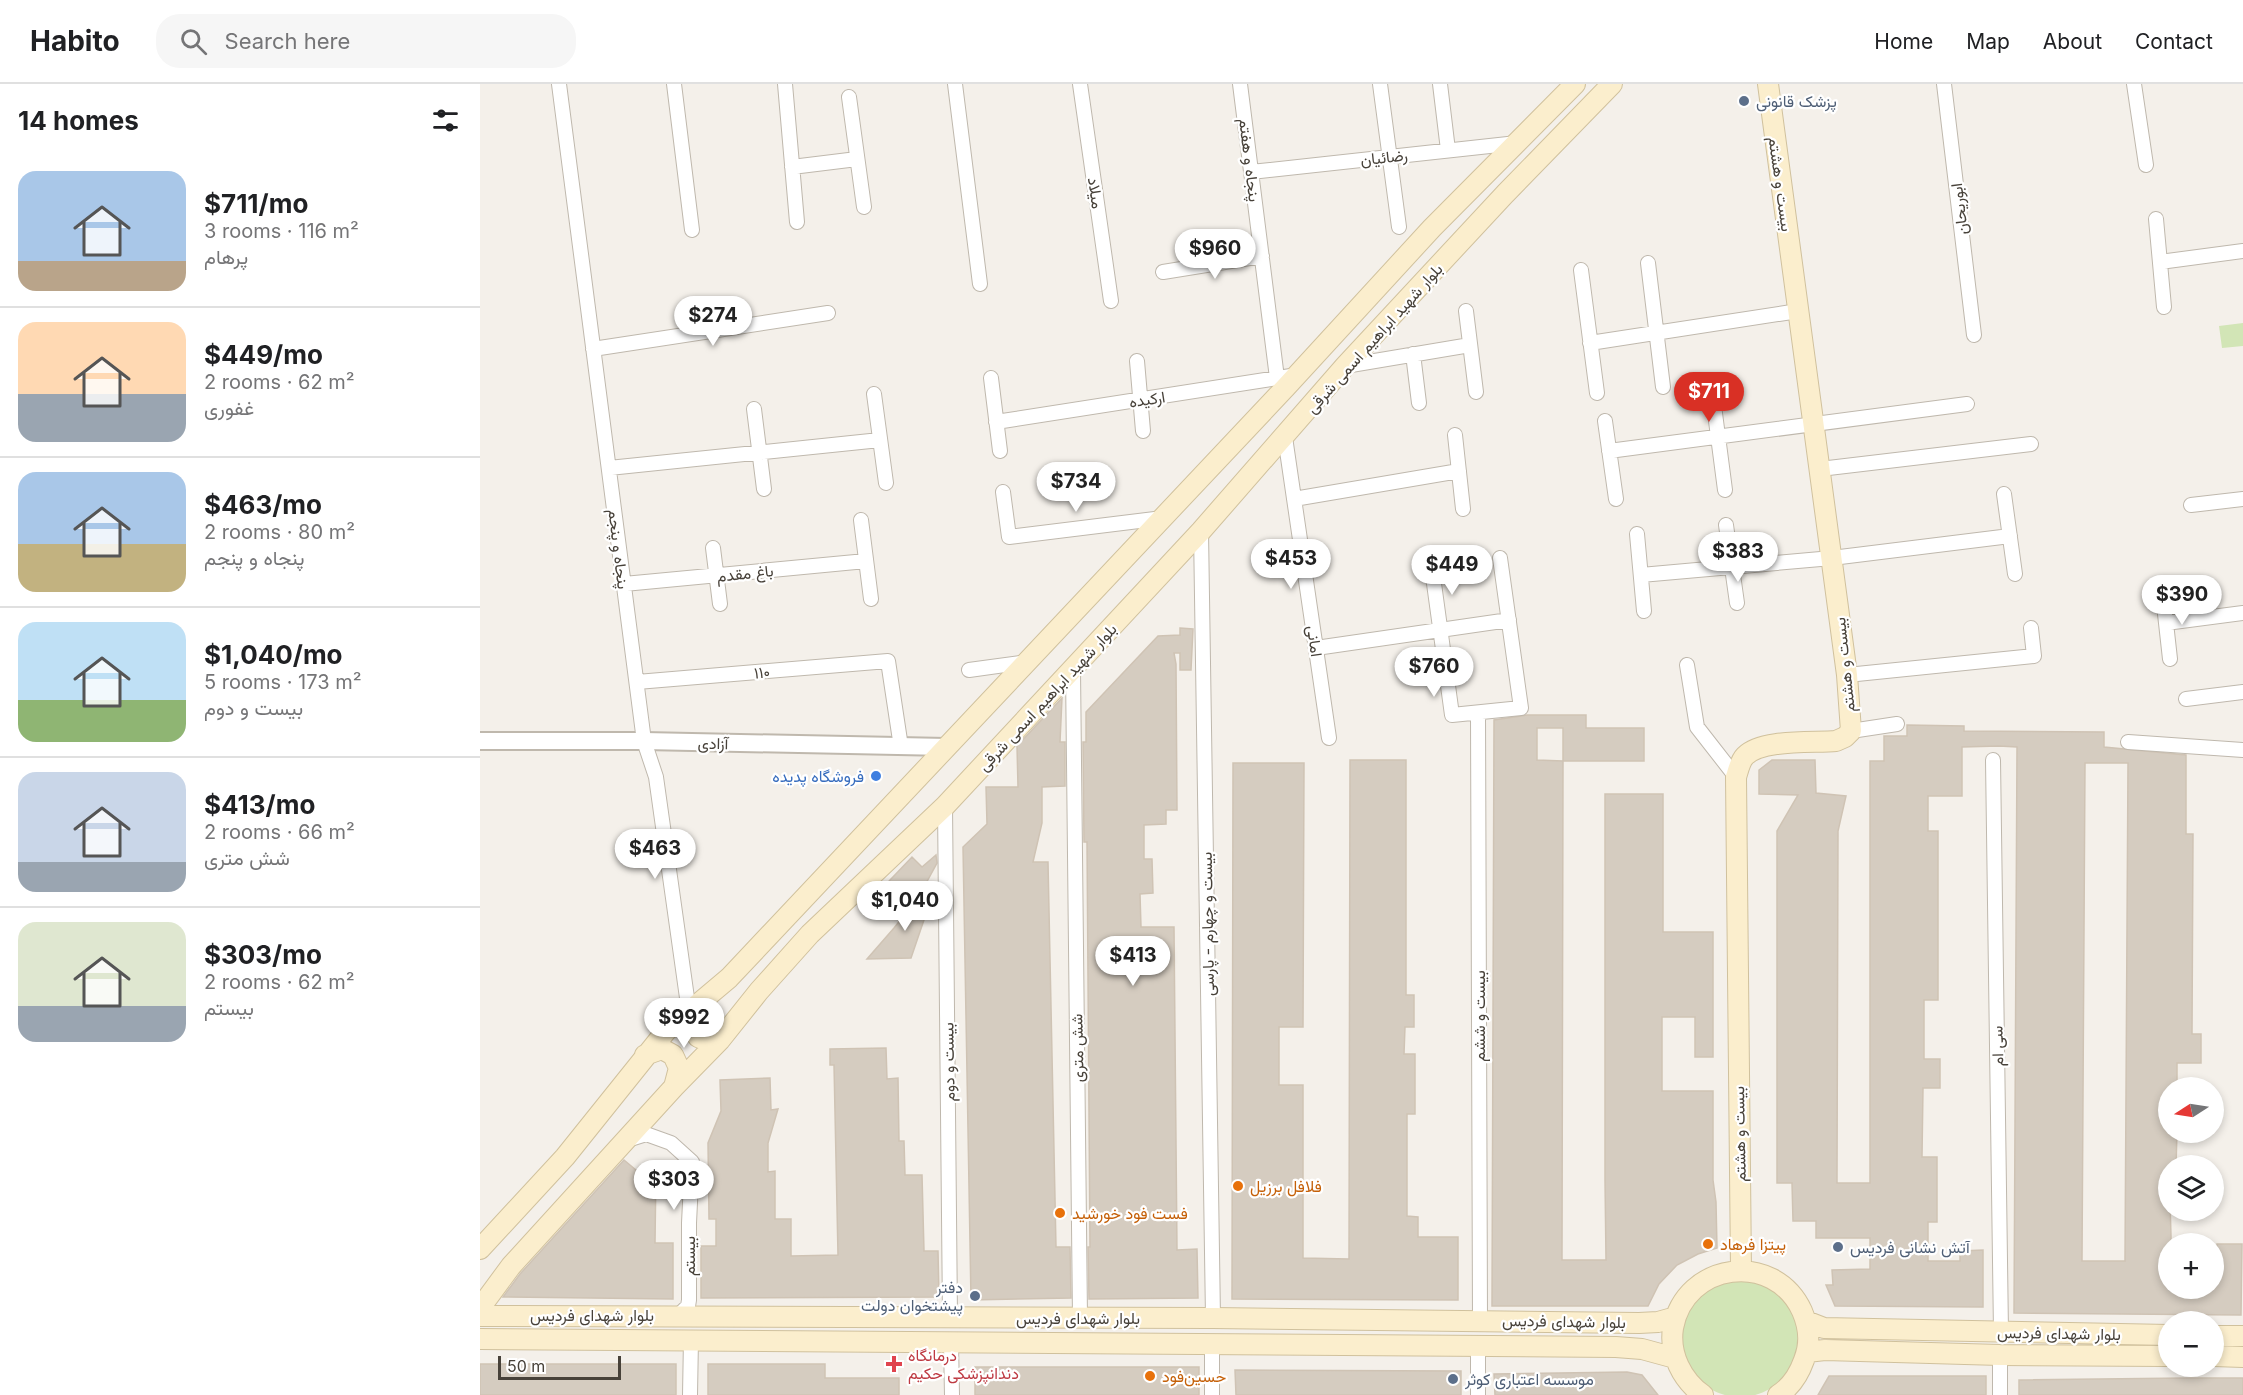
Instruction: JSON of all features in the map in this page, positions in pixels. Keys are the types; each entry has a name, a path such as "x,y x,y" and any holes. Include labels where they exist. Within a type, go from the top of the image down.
{"main road":[{"name":"بلوار شهید ابراهیم اسمی شرقی","path":"480,1249 565,1157 666,1031 729,978 1163,518 1432,228 1575,84"},
{"name":"بلوار شهید ابراهیم اسمی شرقی","path":"480,1308 511,1266 674,1087 720,1040 759,991 810,934 945,806 1201,531 1345,366 1504,194 1612,84"},
{"name":"بیست و هشتم","path":"1741,1270 1736,777 1743,758 1758,748 1836,741 1845,737 1851,730 1847,675 1832,558 1768,84"},
{"path":"689,1012 690,1021 698,1037 705,1040 720,1040"},
{"path":"645,1055 662,1049 673,1055 679,1068 674,1087"},
{"path":"1703,1395 1682,1374 1675,1358 1673,1337 1676,1317 1685,1299 1699,1284 1717,1274 1741,1270 1760,1273 1781,1284 1797,1300 1806,1322 1809,1337 1807,1352 1799,1374 1785,1391 1778,1395"},
{"name":"بلوار شهدای فردیس","path":"480,1316 1213,1318 1640,1323 1658,1322 1676,1317"},
{"name":"بلوار شهدای فردیس","path":"1806,1322 1824,1328 2158,1335"},
{"path":"2224,1335 2243,1336"},
{"name":"بلوار شهدای فردیس","path":"480,1339 1633,1348 1659,1352 1675,1358"},
{"name":"بلوار شهدای فردیس","path":"1807,1352 1825,1350 2000,1355 2158,1356"},
{"path":"2224,1356 2243,1357"}],"street":[{"name":"پنجاه و پنجم","path":"559,84 645,741 656,777 689,1012"},
{"path":"674,84 692,230"},
{"path":"785,84 797,222"},
{"path":"955,84 980,284"},
{"name":"میلاد","path":"1080,84 1112,301"},
{"name":"پنجاه و هفتم","path":"1240,84 1277,378"},
{"path":"1380,84 1399,227"},
{"path":"1440,84 1448,150"},
{"name":"ابوریحان","path":"1944,84 1974,334"},
{"path":"2134,84 2146,165"},
{"path":"849,97 864,207"},
{"name":"رضائیان","path":"1251,172 1517,143"},
{"path":"792,167 857,159"},
{"path":"2156,219 2164,307"},
{"path":"2160,262 2243,251"},
{"path":"1163,272 1262,256"},
{"path":"1648,263 1663,387"},
{"path":"1581,270 1597,393"},
{"path":"1466,311 1476,392"},
{"path":"1590,343 1798,311"},
{"path":"593,350 828,313"},
{"path":"1345,366 1470,345"},
{"path":"1413,354 1419,403"},
{"path":"1137,361 1143,431"},
{"name":"ارکیده","path":"996,422 1297,375"},
{"path":"991,378 1000,451"},
{"path":"874,394 886,483"},
{"path":"1713,398 1725,490"},
{"path":"1609,451 1967,404"},
{"path":"754,409 764,489"},
{"path":"1605,421 1616,500"},
{"path":"1455,435 1463,509"},
{"name":"امانی","path":"1285,437 1329,738"},
{"path":"609,468 880,440"},
{"path":"1820,469 2031,444"},
{"path":"1294,499 1459,471"},
{"path":"1003,492 1009,537 1163,518"},
{"path":"2004,494 2015,574"},
{"path":"2192,505 2243,498"},
{"path":"861,520 871,599"},
{"path":"1726,525 1737,603"},
{"name":"بیست و چهارم - پارسی","path":"1201,531 1213,1318"},
{"path":"1637,534 1644,611"},
{"path":"1641,575 1832,558 2010,536"},
{"path":"713,548 720,604"},
{"path":"1432,568 1452,715 1521,708 1500,558"},
{"name":"باغ مقدم","path":"624,584 866,561"},
{"path":"2163,596 2170,659"},
{"path":"2166,623 2243,613"},
{"path":"1316,648 1441,628 1509,620"},
{"path":"1847,675 2034,656 2031,628"},
{"name":"۱۱۰","path":"637,682 888,661 901,747"},
{"path":"969,670 1028,662"},
{"path":"1687,665 1698,727 1736,777"},
{"name":"شش متری","path":"1073,670 1080,1318"},
{"path":"2186,699 2243,693"},
{"name":"بیست و ششم","path":"1478,712 1480,1320"},
{"path":"1851,730 1897,724"},
{"name":"آزادی","path":"480,741 645,741 947,747"},
{"path":"2128,742 2243,750"},
{"name":"سی ام","path":"1993,760 2001,1332"},
{"name":"بیست و دوم","path":"945,806 950,1317"},
{"name":"بیستم","path":"625,1141 646,1134 671,1143 692,1162 689,1300 688,1306 679,1315"},
{"path":"690,1395 691,1339"},
{"path":"951,1342 952,1395"},
{"path":"1212,1345 1212,1395"},
{"path":"1478,1347 1478,1395"},
{"path":"2000,1355 2000,1395"}],"green space":[{"path":"2243,323 2243,346 2222,348 2219,326"},
{"path":"1728,1280 1752,1280 1773,1289 1789,1305 1798,1326 1798,1350 1789,1371 1773,1387 1752,1396 1728,1396 1707,1387 1691,1371 1682,1350 1682,1326 1691,1305 1707,1289"}],"building":[{"path":"1180,628 1193,629 1191,670 1180,670 1180,653 1174,653 1177,810 1166,810 1166,824 1144,825 1144,859 1152,859 1153,893 1140,894 1141,927 1174,927 1177,1250 1197,1249 1198,1298 1089,1299 1087,842 1084,842 1083,742 1086,742 1086,712 1158,636 1180,635"},
{"path":"1062,698 1060,742 1065,742 1065,786 1042,787 1042,823 1033,862 1048,862 1056,1247 1070,1247 1071,1298 971,1300 963,847 987,824 986,787 1018,787 1017,746"},
{"path":"1527,715 1586,715 1586,728 1644,728 1644,761 1563,761 1562,1260 1606,1260 1605,794 1663,794 1663,932 1713,932 1713,1057 1695,1057 1695,1017 1662,1017 1662,1091 1713,1091 1713,1180 1717,1248 1698,1254 1677,1265 1659,1284 1648,1306 1492,1306 1494,720","holes":["1537,728 1563,728 1563,761 1537,760"]},
{"path":"1907,725 1964,726 1964,731 2104,732 2104,747 2186,755 2186,834 2193,834 2192,1034 2201,1034 2201,1063 2177,1063 2177,1077 2158,1077 2158,1143 2177,1143 2176,1155 2158,1155 2158,1221 2170,1221 2171,1233 2158,1233 2158,1299 2224,1299 2224,1244 2242,1244 2241,1315 2224,1315 2224,1311 2158,1311 2158,1314 2014,1313 2017,747 1999,746 1962,747 1962,796 1928,796 1928,831 1938,831 1938,1000 1924,1000 1924,1059 1940,1059 1940,1088 1923,1088 1922,1157 1937,1157 1937,1222 1928,1222 1928,1261 1960,1261 1960,1251 1983,1250 1983,1307 1835,1306 1826,1285 1833,1285 1832,1270 1870,1269 1870,1238 1816,1238 1816,1221 1793,1221 1792,1183 1777,1183 1777,831 1798,795 1759,794 1759,770 1772,760 1815,760 1816,793 1846,796 1838,831 1837,1183 1870,1183 1870,761 1884,761 1884,736 1907,736","holes":["2085,763 2128,763 2125,1261 2082,1261"]},
{"path":"1350,760 1406,760 1406,995 1414,995 1414,1027 1405,1027 1404,1054 1415,1054 1415,1114 1407,1114 1407,1216 1418,1217 1418,1237 1458,1237 1458,1300 1232,1299 1233,763 1304,763 1303,1027 1279,1027 1279,1085 1303,1085 1303,1258 1349,1259"},
{"path":"936,855 937,863 918,898 871,900 912,857 922,867"},
{"path":"934,897 933,914 926,914 911,958 867,959 918,898"},
{"path":"886,1048 887,1079 898,1078 899,1141 904,1141 905,1175 922,1175 924,1251 938,1251 939,1297 701,1298 701,1246 716,1246 716,1219 709,1219 708,1143 721,1111 720,1080 770,1078 771,1110 778,1109 768,1143 768,1172 775,1171 775,1219 791,1219 791,1256 838,1255 834,1065 830,1065 830,1049"},
{"path":"624,1160 636,1170 656,1169 655,1243 673,1243 673,1299 503,1297 520,1274"},
{"path":"480,1364 676,1364 676,1395 480,1395"},
{"path":"708,1364 825,1364 825,1378 899,1378 899,1395 708,1395"},
{"path":"975,1367 1199,1367 1199,1395 975,1395"},
{"path":"1235,1370 1461,1371 1461,1395 1236,1395"},
{"path":"1627,1372 1642,1375 1658,1395 1495,1395 1494,1374"},
{"path":"1829,1376 1986,1376 1986,1395 1818,1395"},
{"path":"2243,1378 2243,1395 2019,1395 2019,1380"}],"place":[{"name":"پزشک قانونی","path":"1744,101"},
{"name":"فروشگاه پدیده","path":"876,776"},
{"name":"فلافل برزیل","path":"1238,1186"},
{"name":"فست فود خورشید","path":"1060,1213"},
{"name":"پیتزا فرهاد","path":"1708,1244"},
{"name":"آتش نشانی فردیس","path":"1838,1247"},
{"name":"دفتر پیشتخوان دولت","path":"975,1296"},
{"name":"درمانگاه دندانپزشکی حکیم","path":"894,1364"},
{"name":"حسین‌فود","path":"1150,1376"},
{"name":"موسسه اعتباری کوثر","path":"1453,1379"}]}
